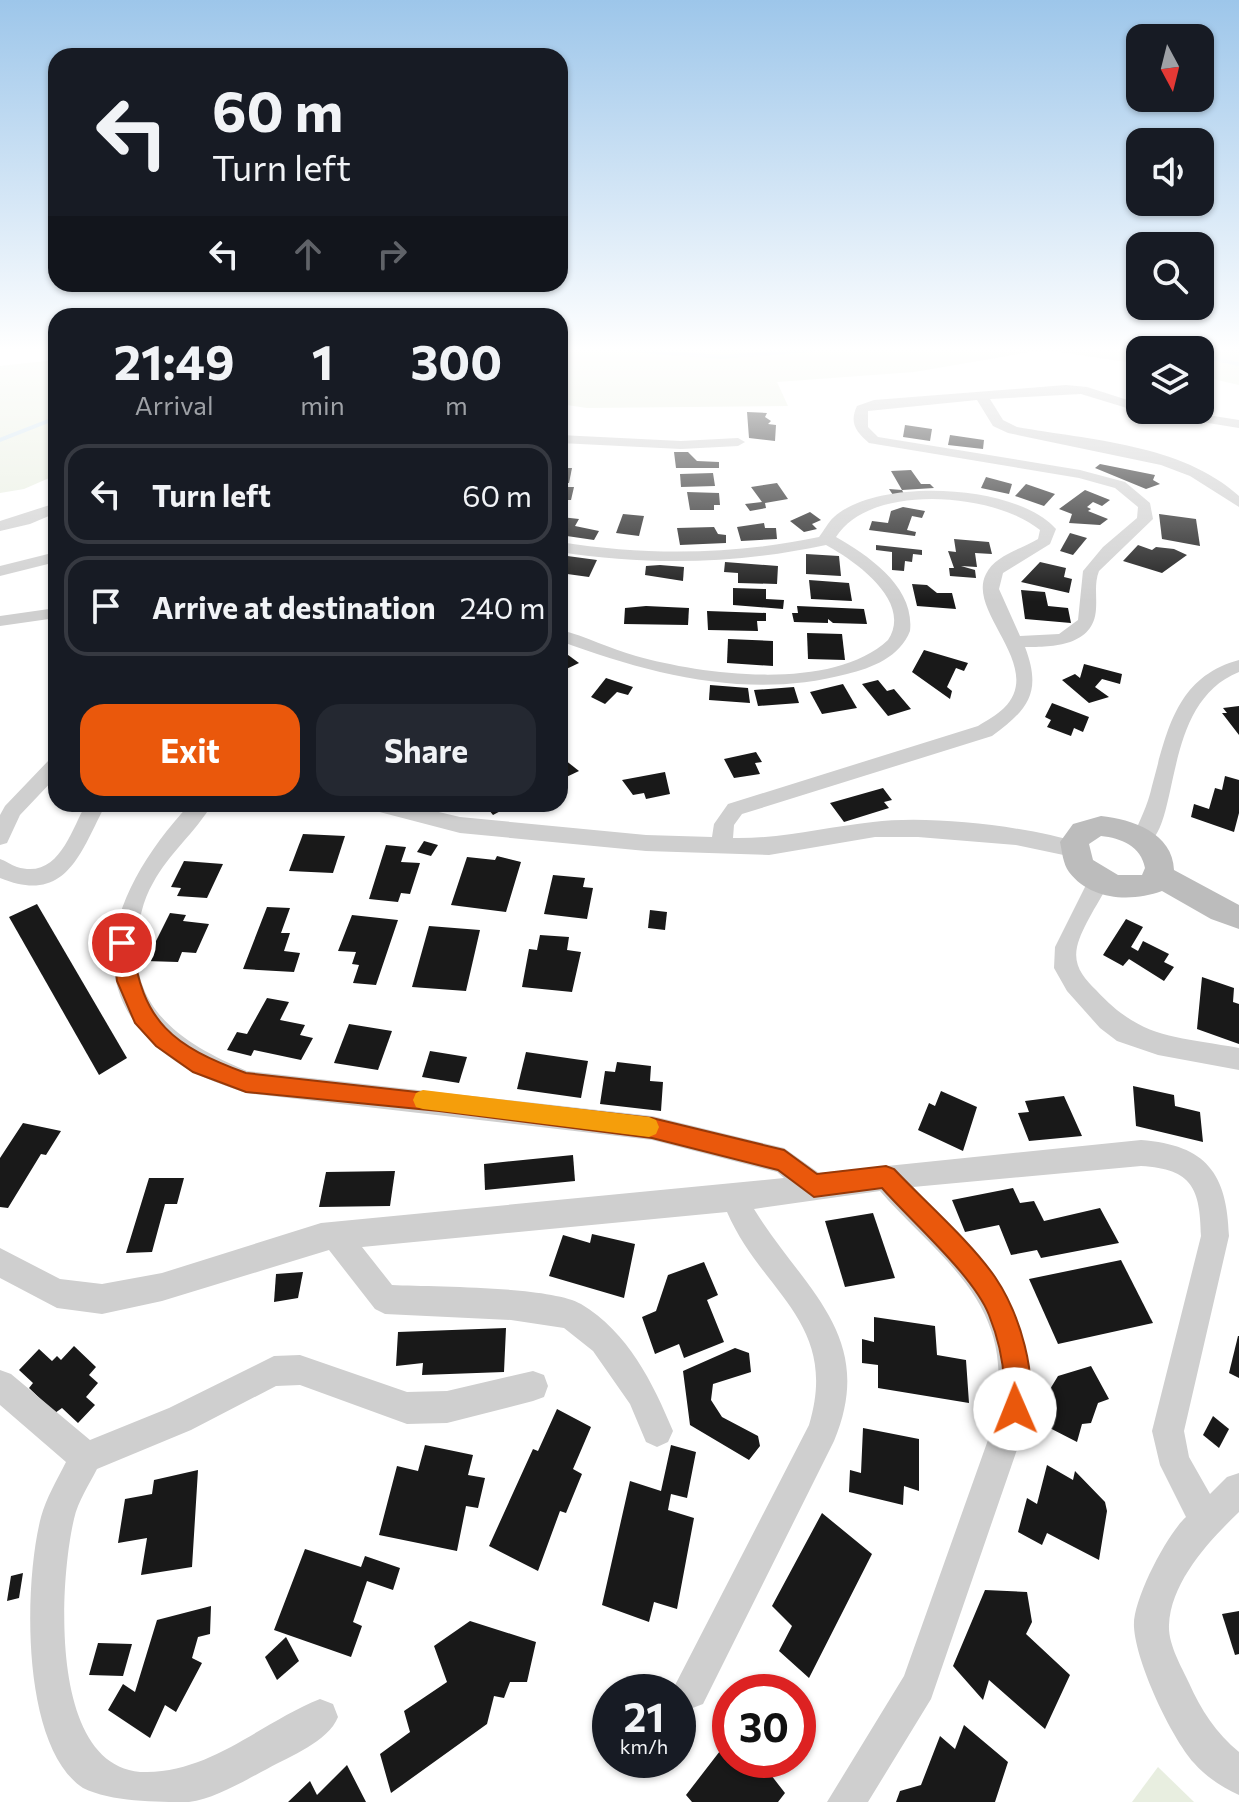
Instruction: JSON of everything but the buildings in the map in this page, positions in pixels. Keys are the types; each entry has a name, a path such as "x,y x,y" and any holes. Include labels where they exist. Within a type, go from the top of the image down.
{"main road":[{"path":"1111,826 1142,839 1160,861 1158,875 1152,883 1128,889 1099,881 1080,866 1073,849 1077,836 1091,827 1111,826"},
{"path":"1158,875 1239,917"}],"street":[{"path":"866,434 874,440 1017,462 1115,482 1140,500 1147,513 1092,570 1087,588 1087,621 1083,628 1067,639 1016,641"},
{"path":"1033,434 1171,462 1203,475 1238,503"},
{"path":"568,439 681,445 738,442"},
{"path":"722,847 724,824 735,809 991,728 1021,702 1025,684 1016,641 991,597 990,581 998,568 1048,539 1046,526 1030,514 978,498 912,497 849,513 829,529 826,538"},
{"path":"0,526 25,521 48,511"},
{"path":"568,548 632,554 727,556 792,548 826,538"},
{"path":"568,638 629,660 719,676 811,675 864,665 896,644 903,628 902,616 893,595 877,572 826,538"},
{"path":"0,571 48,559"},
{"path":"0,621 48,614"},
{"path":"1142,839 1160,793 1170,741 1186,702 1211,678 1239,666"},
{"path":"0,837 12,811 48,773"},
{"path":"0,867 10,875 24,876 59,870 68,863 92,812"},
{"path":"195,812 149,863 137,887 122,943 127,981 137,1010 164,1040 200,1065 246,1082 439,1101 652,1128 784,1161 814,1186"},
{"path":"407,812 460,825 722,847 790,845 895,829 1016,837 1073,849"},
{"path":"1099,881 1066,947 1066,968 1075,984 1109,1021 1126,1033 1158,1044 1239,1059"},
{"path":"0,1262 57,1293 102,1299 162,1287 309,1240 336,1236 736,1198 886,1177 1141,1153 1185,1162 1203,1176 1217,1196 1226,1227 1225,1248 1177,1391 1168,1433 1181,1474 1207,1520"},
{"path":"846,1802 918,1686 1015,1409 1017,1380 1000,1310 986,1285 886,1177"},
{"path":"696,1679 823,1430 835,1392 833,1364 813,1311 741,1217 736,1198"},
{"path":"336,1236 385,1299 511,1305 570,1314 604,1340 641,1393 657,1431"},
{"path":"320,1717 225,1771 176,1788 124,1789 92,1774 66,1738 58,1714 50,1658 49,1583 58,1517 86,1458 180,1419 274,1371 300,1370 407,1408 447,1407 533,1386"},
{"path":"0,1385 86,1458"},
{"path":"1239,1489 1188,1538 1158,1598 1151,1626 1160,1661 1185,1716 1207,1750 1239,1776"}],"shaded area":[{"path":"0,434 48,434 48,478 24,489 0,493"},
{"path":"1158,1767 1194,1802 1132,1802"}],"waterway":[{"path":"0,440 15,434"}],"slow traffic":[{"path":"423,1100 649,1127"}],"route":[{"path":"122,943 127,981 142,1017 170,1045 200,1065 246,1082 439,1101 652,1128 784,1161 814,1186 886,1177 970,1265 1000,1310 1017,1380 1015,1409"}]}
